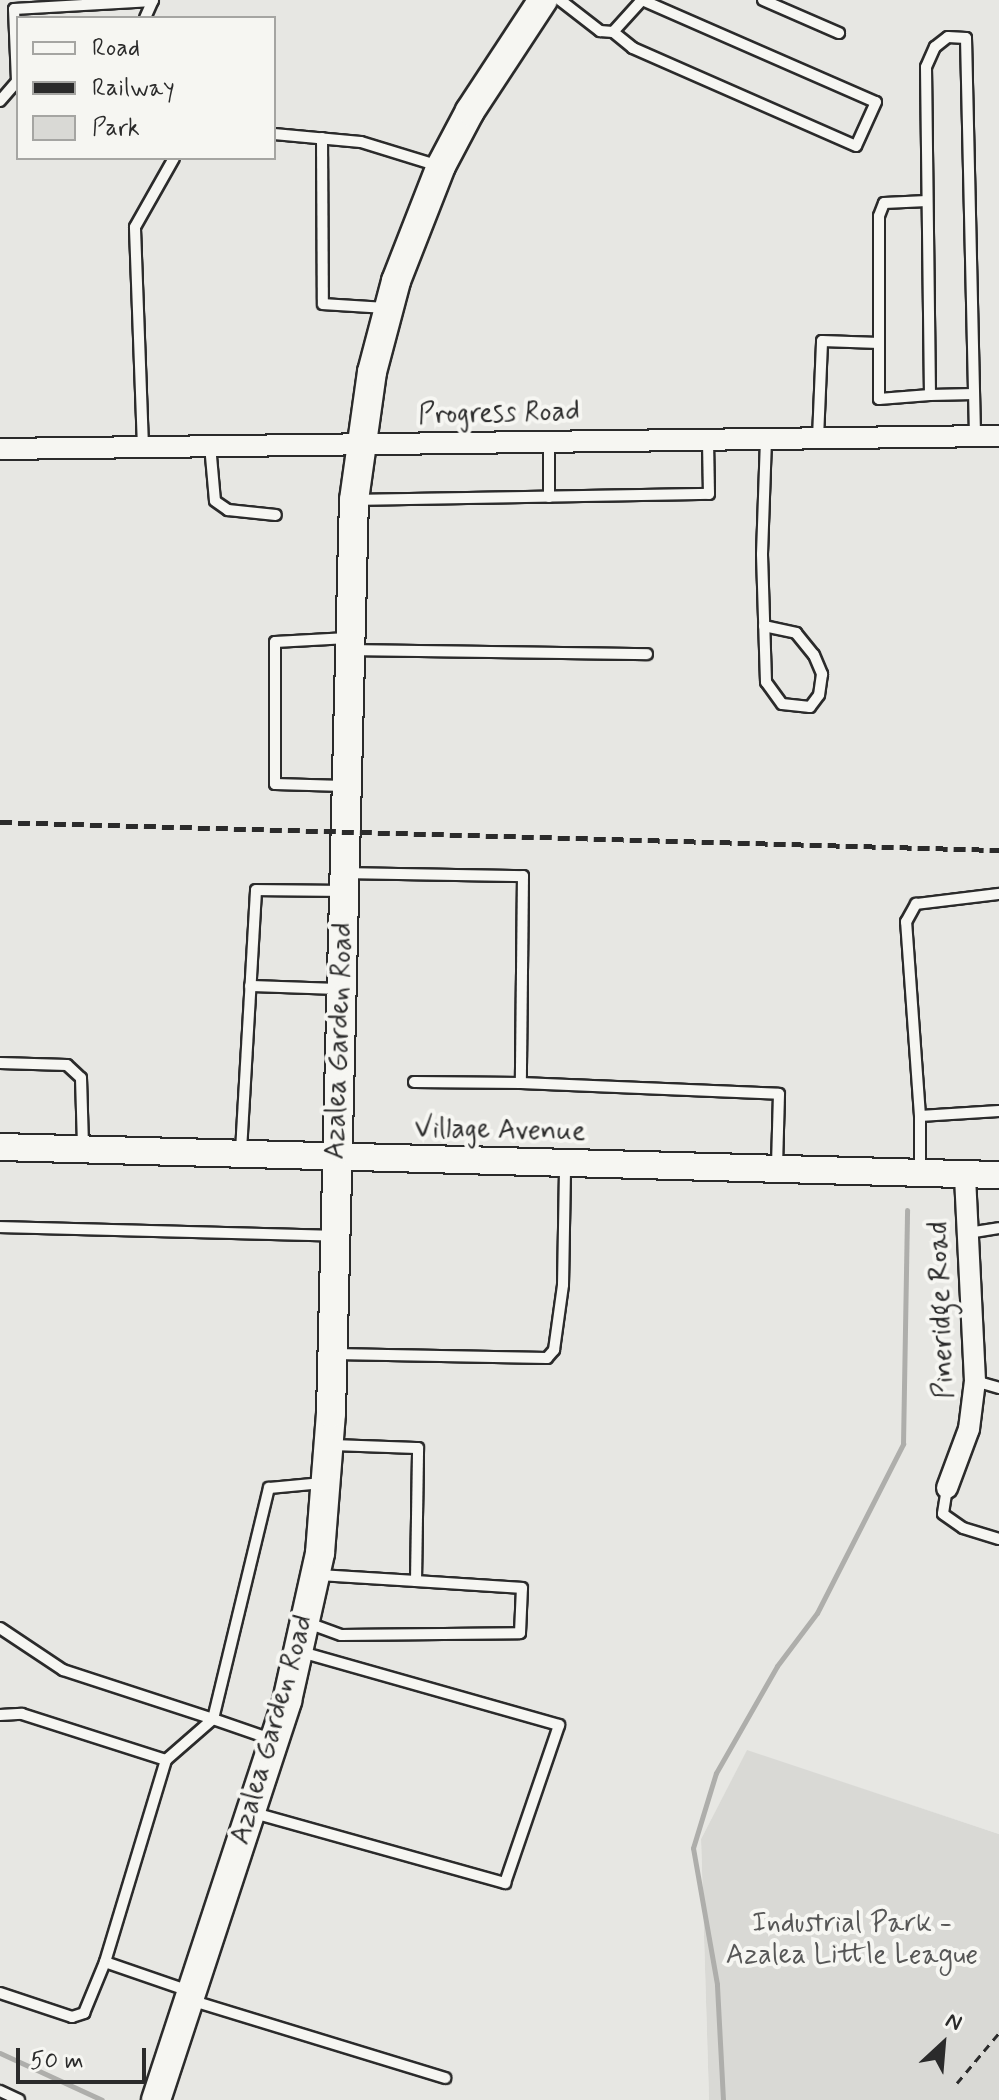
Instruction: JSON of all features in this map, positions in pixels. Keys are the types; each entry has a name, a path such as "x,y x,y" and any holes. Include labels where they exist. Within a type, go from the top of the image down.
{"main road":[{"name":"Azalea Garden Road","path":"156,2100 274,1741 299,1652 316,1574 328,1483 354,500 359,443 387,308 441,166 470,111 543,0"}],"street":[{"name":"Progress Road","path":"0,449 999,436"},
{"name":"Village Avenue","path":"0,1147 337,1159 999,1175"},
{"name":"Pineridge Road","path":"947,1488 969,1429 975,1381 965,1175"}],"lane":[{"path":"16,56 14,9 153,0"},
{"path":"560,0 600,31 613,32 633,48 856,146 876,102 642,0 613,32"},
{"path":"763,0 839,33"},
{"path":"930,395 926,67 935,47 948,37 966,38 975,436"},
{"path":"0,101 16,81"},
{"path":"276,134 361,142 441,166"},
{"path":"322,138 323,304 387,308"},
{"path":"143,447 135,227 173,160"},
{"path":"927,201 884,203 879,216 879,399 974,394"},
{"path":"818,438 822,341 879,343"},
{"path":"764,626 796,633 814,655 822,674 819,695 810,707 795,708 772,696 766,682 764,626 766,439"},
{"path":"354,500 709,494 708,440"},
{"path":"549,442 549,497"},
{"path":"210,445 215,501 228,510 276,515"},
{"path":"347,787 275,784 275,642 647,654"},
{"path":"241,1155 256,890 345,882 523,876 521,1083"},
{"path":"920,1173 920,1116 906,922 916,904 999,894"},
{"path":"250,986 342,990"},
{"path":"0,1063 67,1065 81,1078 83,1149"},
{"path":"414,1082 521,1083 779,1094 777,1169"},
{"path":"920,1116 999,1111"},
{"path":"332,1354 547,1358 554,1350 563,1285 565,1163"},
{"path":"0,1227 335,1236"},
{"path":"968,1233 999,1228"},
{"path":"975,1381 999,1388"},
{"path":"329,1445 418,1448 416,1581"},
{"path":"0,1993 72,2017 84,2013 105,1962 166,1760 213,1719 269,1488 328,1483"},
{"path":"947,1488 943,1514 963,1528 999,1539"},
{"path":"306,1622 341,1635 520,1633 522,1588 316,1574"},
{"path":"0,1628 63,1670 274,1741"},
{"path":"250,1812 505,1883 559,1725 299,1652"},
{"path":"0,1715 22,1714 166,1760"},
{"path":"105,1962 189,1996 445,2078"},
{"path":"0,2091 19,2100"}],"path":[{"path":"957,2083 999,2033"}],"shaded area":[{"path":"0,0 999,0 999,1834 747,1751 701,1839 709,2100 0,2100"}],"green space":[{"name":"Industrial Park - Azalea Little League","path":"747,1750 999,1834 999,2100 709,2100 701,1839"}],"waterway":[{"path":"723,2100 717,1984 693,1848 716,1773 777,1666 817,1613 903,1444 907,1210"},
{"path":"0,2053 102,2100"}],"railway":[{"path":"0,822 999,850"}]}
